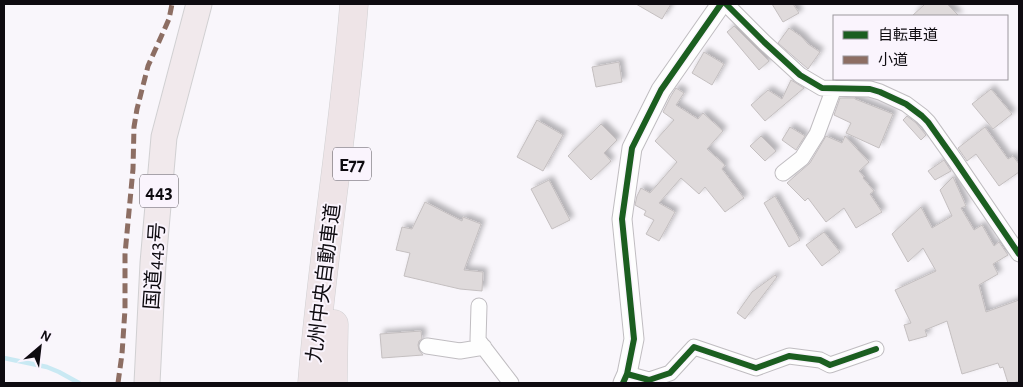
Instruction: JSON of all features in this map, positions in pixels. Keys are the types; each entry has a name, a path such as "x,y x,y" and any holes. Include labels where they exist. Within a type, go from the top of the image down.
{"highway":[{"name":"国道443号","path":"147,383 153,263 164,137 199,4"},
{"name":"九州中央自動車道","path":"327,383 325,323 338,154 354,4"},
{"name":"九州中央自動車道","path":"312,383 325,323 368,4"},
{"path":"306,383 325,323"},
{"path":"325,323 333,383"}],"street":[{"path":"721,4 661,90 632,148 622,218 634,338 625,379 649,380 670,373 694,347 756,368 789,356 820,360 830,365 876,349"},
{"path":"726,4 800,75 822,88 875,90 906,104 922,116 1019,254"},
{"path":"783,173 802,158 817,134 834,88"},
{"path":"479,306 478,340 511,383"},
{"path":"427,346 460,351 484,348"}],"building":[{"path":"636,4 671,4 662,19"},
{"path":"772,4 793,4 799,13 783,22"},
{"path":"925,4 947,4 958,15 913,15"},
{"path":"734,26 769,61 759,70 727,32"},
{"path":"789,28 820,52 808,69 778,43"},
{"path":"704,52 724,64 712,85 692,73"},
{"path":"619,62 622,82 596,87 592,67"},
{"path":"791,80 804,88 765,121 751,105 768,90 782,99"},
{"path":"676,88 684,93 676,105 698,119 703,113 723,131 707,149 725,165 722,169 744,198 725,212 705,187 699,194 681,178 659,203 675,212 659,241 646,234 654,220 644,215 646,211 635,205 641,188 650,193 677,162 655,141 674,120 663,112"},
{"path":"991,89 1012,114 993,129 972,104"},
{"path":"840,98 855,98 893,114 879,148 846,133 851,123 834,115"},
{"path":"907,116 926,135 921,140 903,120"},
{"path":"537,120 563,135 543,171 517,157"},
{"path":"601,124 617,140 604,153 611,161 591,180 568,156"},
{"path":"790,127 805,136 796,150 782,140"},
{"path":"985,127 1008,159 1013,156 1019,164 1019,172 999,186 976,154 967,161 958,148"},
{"path":"761,136 776,151 765,161 750,146"},
{"path":"826,136 842,143 845,136 869,162 859,171 874,191 870,194 882,212 856,228 844,208 826,222 808,198 805,201 787,183 810,163"},
{"path":"944,160 951,171 935,180 928,171"},
{"path":"953,177 966,206 961,208 974,230 982,225 994,246 999,242 1008,255 993,264 998,274 979,285 986,312 1019,300 1019,381 1013,383 1008,383 1003,367 1000,368 998,363 962,374 947,321 925,330 927,336 909,341 904,325 911,323 895,290 936,271 923,248 908,262 892,234 921,207 932,228 952,216 940,190"},
{"path":"549,180 570,220 552,229 531,189"},
{"path":"775,196 800,240 789,247 764,203"},
{"path":"425,202 462,221 463,217 481,224 464,270 483,272 482,291 460,289 404,276 410,253 396,250 402,227 412,229"},
{"path":"824,232 840,252 822,266 806,245"},
{"path":"775,275 777,277 745,319 737,313 752,292"},
{"path":"421,331 422,339 418,345 423,355 382,358 380,334"}],"waterway":[{"path":"4,358 47,367 79,383"}],"marked path":[{"path":"118,383 125,309 125,254 133,169 134,127 148,66 169,19 172,4"}],"cycle path":[{"path":"623,383 627,374 634,339 622,219 632,148 661,90 721,4"},
{"path":"726,4 800,75 822,88 870,89 906,104 922,116 955,160 1019,254"},
{"path":"627,374 649,380 670,373 694,347 756,368 789,356 820,360 830,365 876,349"}]}
